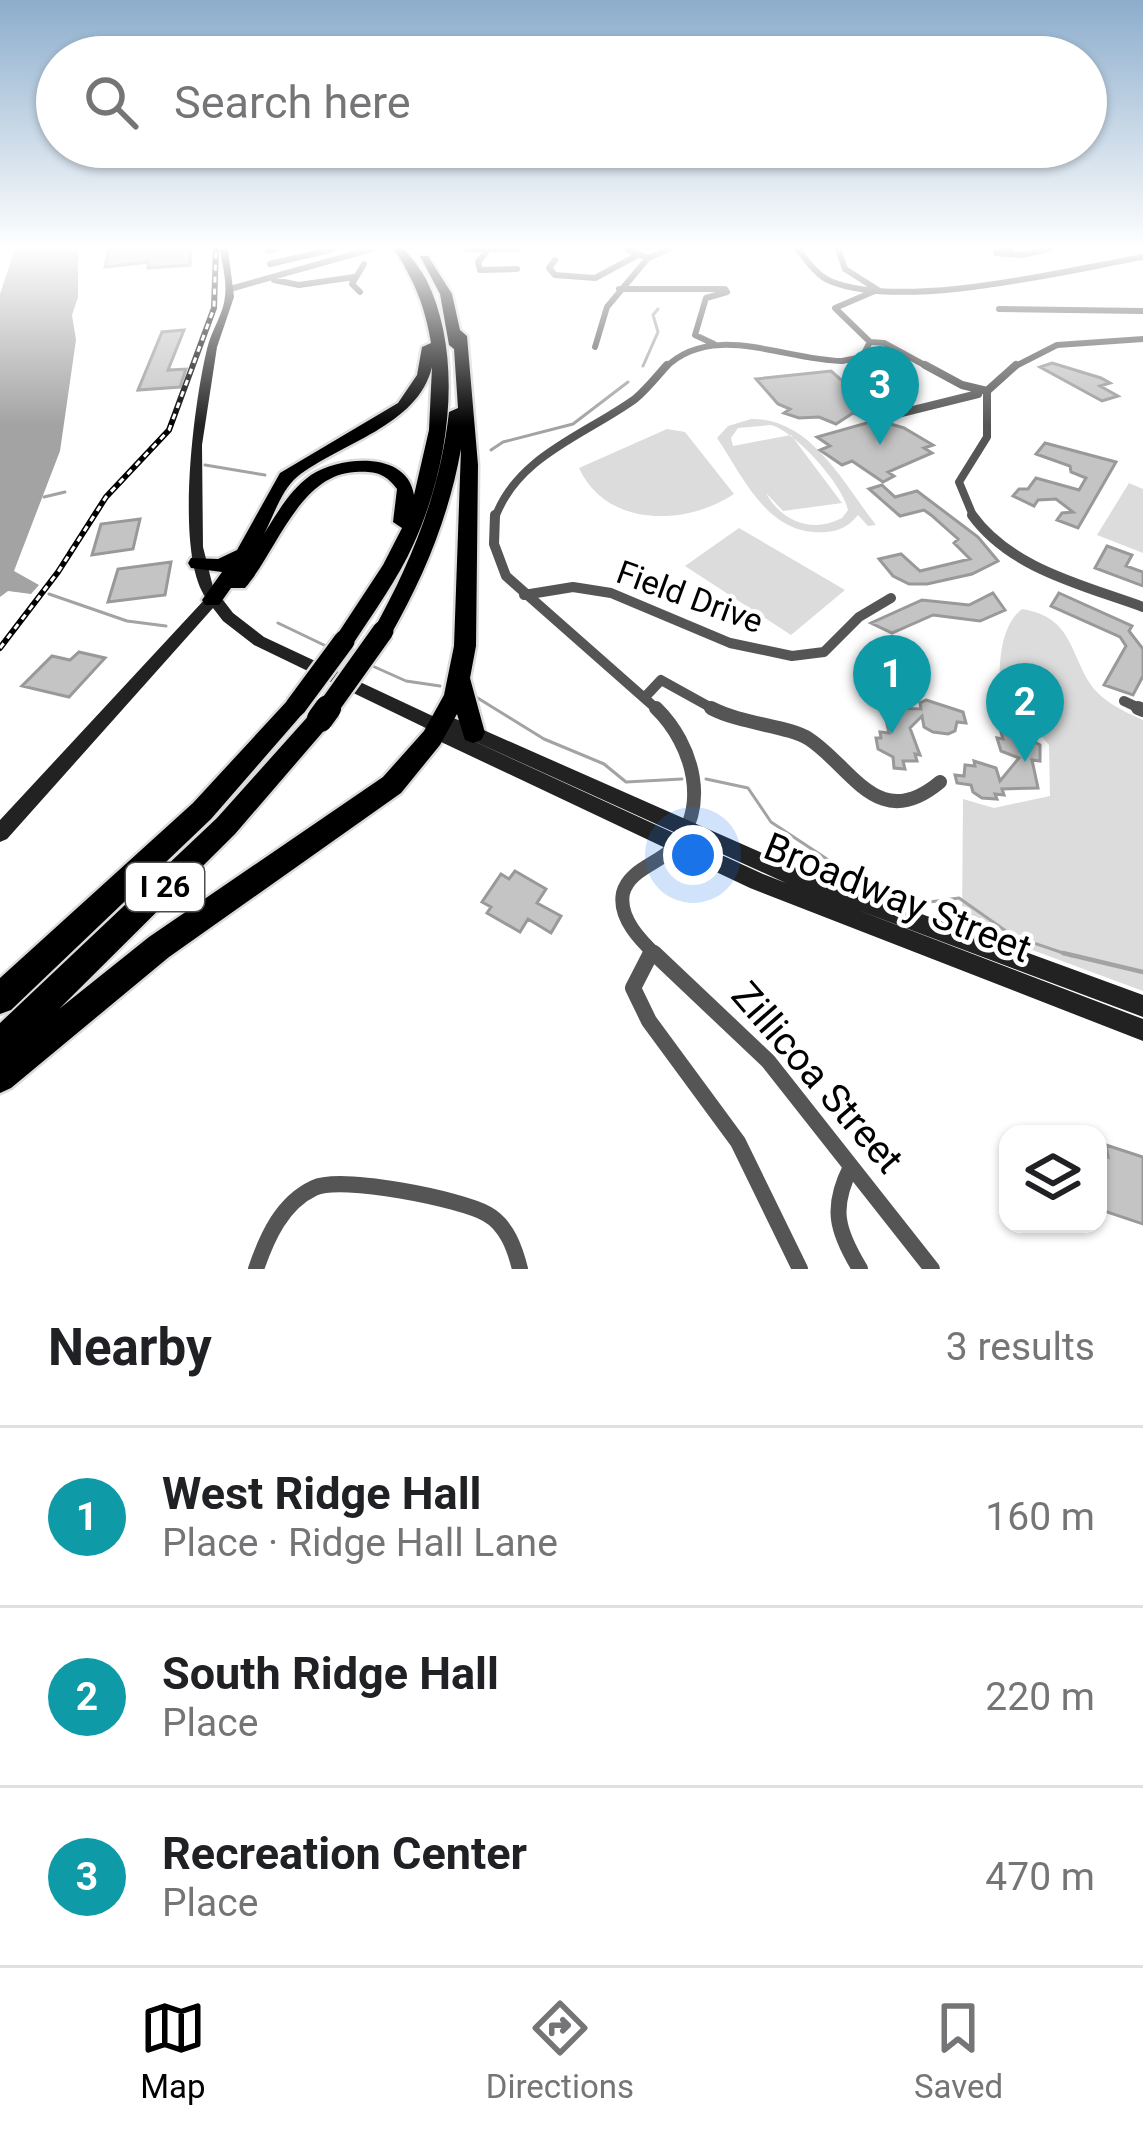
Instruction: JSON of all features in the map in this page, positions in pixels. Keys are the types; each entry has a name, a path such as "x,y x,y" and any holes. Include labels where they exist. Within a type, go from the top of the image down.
{"highway":[{"name":"I 26","path":"0,1045 226,826 308,712 407,537 431,456 439,381 431,308"},
{"name":"I 26","path":"0,999 308,712 383,631 430,539 446,490 458,399 454,332 447,308"},
{"path":"212,600 286,477 395,413 414,394 428,361 433,316"},
{"path":"0,1077 159,947 392,785 438,726 460,682 465,646 470,465 460,336 454,332"},
{"path":"212,600 251,570 307,483 347,466 385,468 406,489 403,518 379,586"},
{"path":"198,563 220,566 243,554"},
{"path":"460,682 473,733"}],"main road":[{"path":"0,833 212,600 198,563 198,421 224,308"},
{"name":"Broadway Street","path":"212,600 259,641 438,726 453,725 473,733 918,946 1143,1030"},
{"name":"Broadway Street","path":"438,726 445,736 682,837 1143,1006"}],"street":[{"path":"596,347 607,308"},
{"path":"702,308 695,335 714,345"},
{"path":"835,308 870,342 902,349 982,393"},
{"path":"1000,309 1143,311"},
{"path":"885,417 982,393 1024,354 1046,346 1143,339"},
{"path":"682,837 693,798 690,757 675,728 524,595 497,560 490,538 497,504 508,487 579,428 632,400 676,356 714,345 741,345 831,362 862,357 870,342"},
{"path":"982,393 987,436 958,482 969,512 991,537 1022,558 1143,608"},
{"name":"Field Drive","path":"524,595 564,586 607,592 737,645 781,656 824,652 859,617 891,598"},
{"path":"645,698 661,680 738,722 808,737 852,783 887,799 921,798 940,782"},
{"path":"1124,701 1143,710"},
{"name":"Zillicoa Street","path":"682,837 624,890 626,918 652,952 757,1048 879,1196 932,1269"},
{"path":"652,952 633,988 739,1142 800,1269"},
{"path":"851,1167 834,1197 836,1228 860,1269"},
{"path":"256,1269 284,1214 302,1195 326,1182 444,1201 487,1214 507,1233 520,1269"}],"shaded area":[{"path":"0,308 74,308 76,340 60,451 14,571 39,585 31,594 8,591 0,597"},
{"path":"751,419 791,429 824,456 876,525 868,526 858,515 836,530 806,531 773,515 748,487 717,438 728,426","holes":["771,425 789,435 733,446 731,438 738,428","793,438 828,474 848,510 831,523 798,522 780,511 766,493 783,511 842,503"]},
{"path":"667,429 685,432 734,494 694,512 649,516 608,502 591,488 579,468"},
{"path":"1129,483 1143,489 1143,553 1097,535"},
{"path":"739,528 845,590 791,635 685,566"},
{"path":"1022,609 1059,627 1094,689 1143,720 1143,991 962,924 963,799 994,808 1050,796 1049,745 1034,728 1001,723 1002,646"}],"building":[{"path":"184,330 168,370 186,369 180,387 138,390 162,332"},
{"path":"1052,363 1101,378 1110,383 1100,386 1118,396 1102,401 1040,367"},
{"path":"831,371 877,411 867,418 853,413 836,424 819,417 799,418 784,413 790,409 778,404 756,379"},
{"path":"877,420 904,428 933,445 924,448 932,453 888,472 894,476 883,482 852,461 842,465 820,450 830,446 817,437"},
{"path":"1045,443 1116,462 1078,528 1057,520 1062,513 1073,512 1056,499 1038,500 1034,506 1013,496 1019,489 1028,489 1036,478 1079,490 1086,478 1071,472 1070,466 1036,454"},
{"path":"882,485 895,497 917,491 978,537 998,561 972,574 927,584 909,584 893,576 879,559 901,554 920,571 970,559 954,543 958,539 924,510 900,516 869,489"},
{"path":"140,519 133,549 92,555 101,524"},
{"path":"1107,546 1132,555 1126,566 1143,572 1143,586 1095,568"},
{"path":"171,562 165,595 108,602 118,569"},
{"path":"993,593 1005,610 980,621 933,615 892,633 871,623 922,600 969,605"},
{"path":"1059,593 1132,626 1129,631 1143,649 1143,676 1133,695 1104,685 1126,646 1120,637 1051,606"},
{"path":"79,652 105,658 69,697 22,686 52,656 70,660"},
{"path":"926,700 963,712 966,723 957,722 955,731 948,734 933,732 924,727 922,716 910,728 920,755 915,754 917,761 903,761 905,769 894,768 893,757 878,749 876,738 881,738 880,732 889,733 886,720 892,708 921,709 920,703"},
{"path":"1011,724 1021,726 1025,737 1040,745 1040,761 1032,760 1038,788 1002,789 1004,795 995,794 997,799 982,798 971,785 957,783 955,775 964,776 965,765 975,766 974,761 996,768 1000,781 1019,758 1001,751 997,738 1003,739 1001,732 1013,731"},
{"path":"515,871 546,889 537,903 561,916 551,933 528,919 520,932 487,913 491,907 482,902 501,874 509,879"},
{"path":"1107,1145 1143,1157 1143,1224 1107,1212"}],"waterway":[{"path":"643,366 658,332 653,315 658,309"},
{"path":"491,450 503,442 573,424 628,382"},
{"path":"205,465 265,475"},
{"path":"44,497 65,492"},
{"path":"49,594 127,621 166,626"},
{"path":"278,623 326,646"},
{"path":"368,664 406,681 440,686"},
{"path":"476,697 544,739 604,764 626,782 682,779"},
{"path":"706,779 748,788 771,822 842,869 922,903 959,898 1013,936 1064,953"},
{"path":"1064,953 1143,972"},
{"path":"1064,953 1072,956"}],"railway":[{"path":"0,648 58,572 106,497 169,430 214,308"}],"place":[{"name":"Recreation Center","path":"880,445"},
{"name":"West Ridge Hall","path":"892,734"},
{"name":"South Ridge Hall","path":"1025,762"}]}
